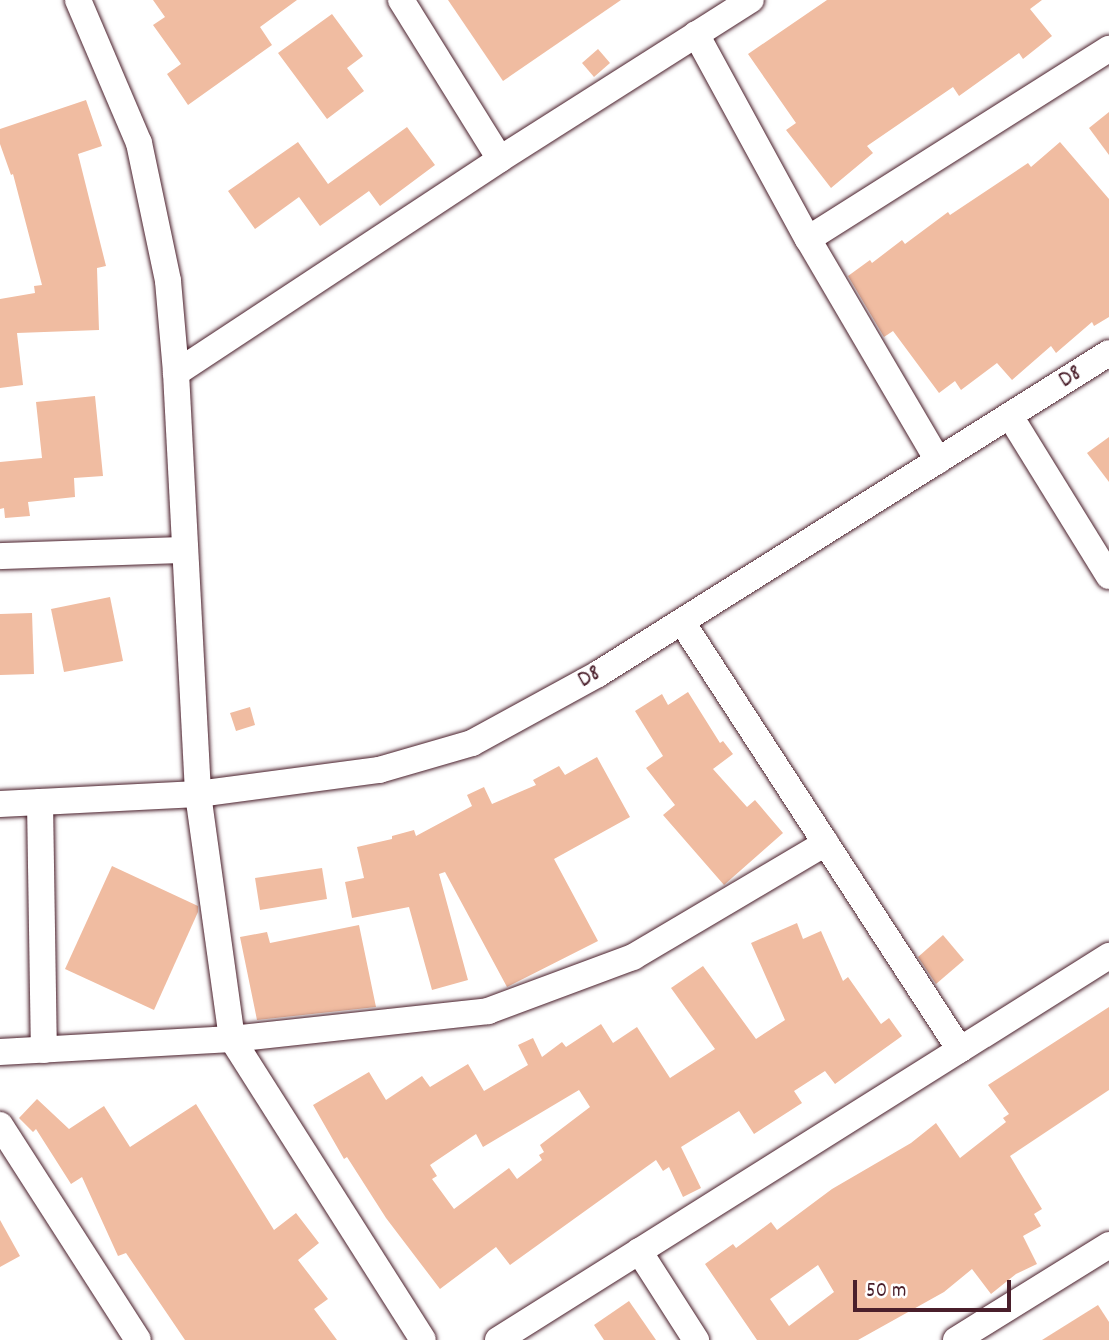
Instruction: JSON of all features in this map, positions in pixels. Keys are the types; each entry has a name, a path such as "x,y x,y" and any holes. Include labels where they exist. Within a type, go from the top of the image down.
{"street":[{"path":"79,0 139,143 168,281 176,373 198,794 232,1039 423,1340"},
{"path":"401,0 500,159"},
{"path":"176,373 500,159 751,0"},
{"path":"696,34 808,239 938,461"},
{"path":"808,239 1109,49"},
{"name":"D8","path":"0,804 198,794 379,771 472,743 598,674 1109,354"},
{"path":"1010,416 1109,576"},
{"path":"0,556 184,550"},
{"path":"682,622 960,1050"},
{"path":"40,802 44,1050"},
{"path":"0,1052 232,1039 488,1011 633,957 826,843"},
{"path":"498,1340 1109,956"},
{"path":"0,1125 138,1340"},
{"path":"956,1340 1109,1245"},
{"path":"639,1251 696,1340"}],"building":[{"path":"153,0 297,0 260,27 272,45 188,105 167,74 181,64 153,25 165,17"},
{"path":"448,0 621,0 503,81"},
{"path":"827,0 1042,0 1030,9 1052,36 1023,59 1019,53 959,96 953,87 867,146 873,153 831,188 786,130 796,123 748,54"},
{"path":"332,14 363,56 347,68 364,91 327,119 278,53"},
{"path":"598,49 610,63 594,77 582,63"},
{"path":"86,100 102,146 78,154 106,266 97,268 99,330 17,333 23,385 0,388 0,299 35,293 34,286 42,285 13,174 11,175 0,144 0,129"},
{"path":"1109,112 1109,155 1089,128"},
{"path":"407,127 435,165 380,206 369,191 320,226 299,197 255,229 228,191 298,142 328,184"},
{"path":"1060,142 1109,199 1109,317 1094,326 1092,322 1056,353 1051,346 1012,380 997,363 961,390 955,381 939,393 893,331 884,337 848,276 870,260 872,263 902,240 905,244 948,212 950,215 1028,163 1031,167"},
{"path":"95,396 103,476 74,478 75,497 28,502 30,516 5,518 4,508 0,509 0,462 42,458 36,402"},
{"path":"1109,437 1109,482 1087,453"},
{"path":"110,597 123,661 64,672 51,609"},
{"path":"32,613 34,674 0,675 0,614"},
{"path":"688,692 720,743 723,741 733,754 713,769 747,807 755,800 783,833 724,885 663,815 675,805 646,768 663,756 635,711 662,694 668,705"},
{"path":"250,707 255,725 236,731 230,713"},
{"path":"597,757 630,817 554,859 598,941 507,987 445,872 439,874 468,980 432,990 409,907 352,918 345,882 364,878 357,847 392,839 392,836 414,830 416,836 472,806 467,795 484,787 492,804 536,785 533,780 559,766 565,775"},
{"path":"112,866 198,906 198,912 154,1010 65,969"},
{"path":"322,868 327,899 260,910 255,878"},
{"path":"797,923 803,939 821,931 843,981 848,977 881,1024 889,1018 902,1036 835,1084 825,1071 794,1091 802,1103 754,1134 739,1111 681,1147 701,1188 683,1197 669,1167 663,1171 656,1160 510,1265 496,1247 440,1289 386,1218 347,1157 344,1159 313,1105 369,1072 386,1100 422,1076 430,1087 468,1064 484,1091 528,1065 518,1045 533,1038 542,1057 562,1042 566,1047 601,1024 613,1043 637,1027 670,1078 715,1049 671,988 703,966 756,1039 785,1020 751,943","holes":["579,1090 590,1107 540,1145 544,1152 539,1155 542,1160 517,1179 509,1168 454,1209 432,1179 437,1176 430,1165 476,1134 483,1147"]},
{"path":"359,925 376,1007 257,1020 240,937 267,932 270,943"},
{"path":"943,935 964,960 936,984 918,957"},
{"path":"1109,1007 1109,1090 1010,1156 1042,1209 1034,1214 1041,1226 1023,1236 1037,1264 1016,1274 991,1294 972,1269 944,1292 858,1340 757,1340 705,1264 733,1244 736,1248 771,1222 777,1230 832,1189 911,1143 936,1123 960,1158 1006,1122 1003,1118 1009,1114 988,1085","holes":["818,1265 834,1292 789,1326 770,1299"]},
{"path":"37,1099 69,1129 104,1106 130,1147 196,1104 274,1230 296,1213 319,1243 298,1260 328,1299 314,1309 337,1340 185,1340 126,1253 118,1256 82,1177 71,1184 36,1129 33,1132 19,1118"},
{"path":"0,1220 20,1256 0,1267"},
{"path":"629,1301 656,1340 604,1340 594,1325"},
{"path":"1098,1305 1109,1322 1109,1340 1042,1340"}]}
